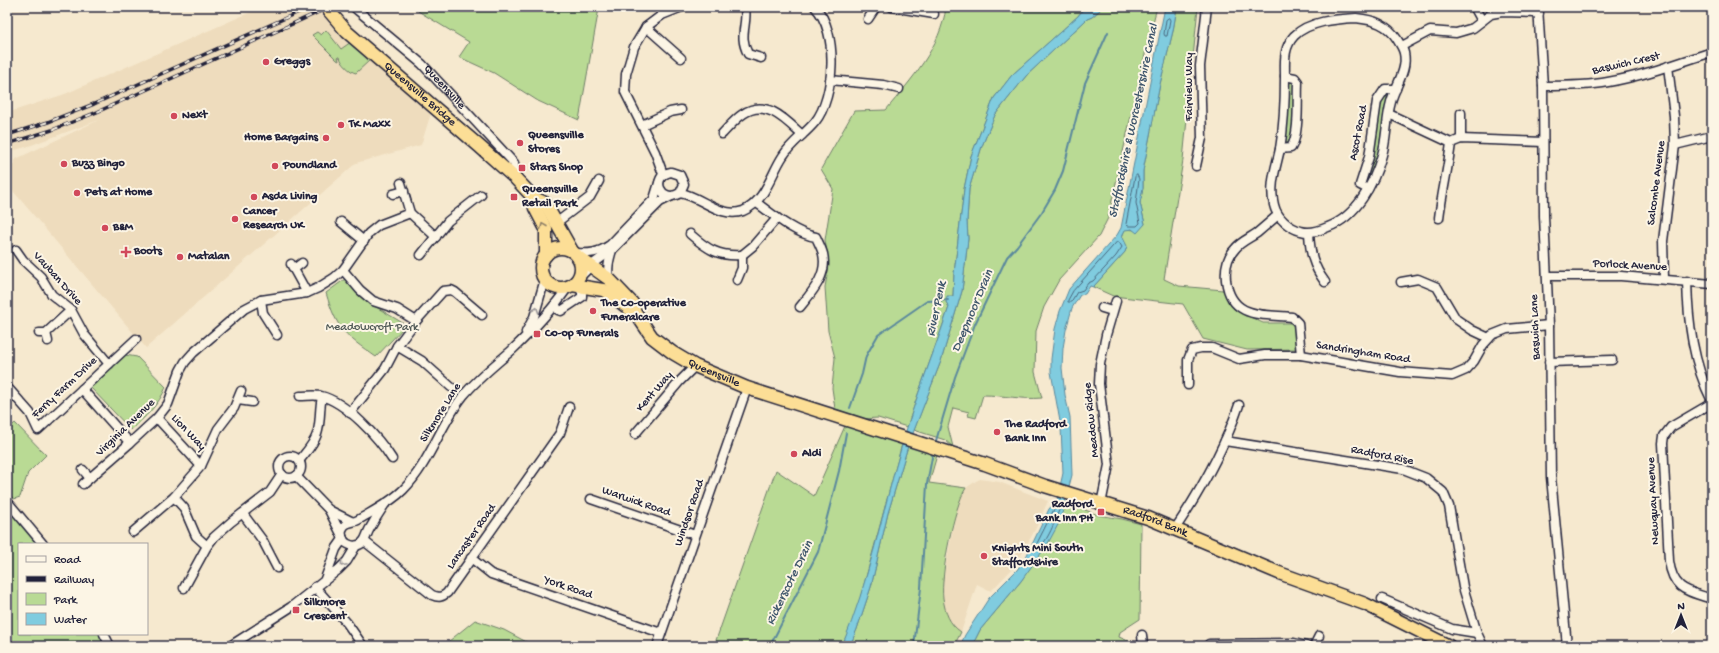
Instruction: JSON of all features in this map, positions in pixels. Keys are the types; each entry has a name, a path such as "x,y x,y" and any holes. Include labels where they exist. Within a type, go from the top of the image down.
{"highway":[{"name":"Queensville Bridge","path":"328,9 336,20 364,47 516,179 534,198 546,203 575,254"},
{"path":"534,198 535,208 546,229 546,255 541,266 544,279 555,287 574,284 603,290 625,307 635,312"},
{"path":"546,255 557,248 563,248 575,254 582,266 574,284"},
{"name":"Queensville","path":"575,254 590,267 608,279 632,303 635,312 652,337 673,354 695,366 747,388 851,422"},
{"name":"Radford Bank","path":"851,422 996,467 1045,486 1175,529 1279,573 1365,604 1449,646"}],"street":[{"path":"680,194 684,184 680,175 667,173 661,166 625,92 626,74 634,47 646,27 662,15 682,7"},
{"path":"745,7 746,13 743,27 744,45 748,54 761,58"},
{"path":"868,19 876,7"},
{"path":"892,7 935,14"},
{"name":"Fairview Way","path":"1196,166 1202,138 1200,66 1207,7"},
{"path":"1475,7 1482,21"},
{"path":"659,183 663,193 680,194 717,210 741,212 757,203 784,154 815,122 822,109 830,80 830,44 819,8"},
{"name":"Queensville","path":"356,9 422,64 514,163 516,179"},
{"path":"1325,282 1313,262 1309,233 1302,232 1289,226 1278,215 1274,206 1272,192 1273,178 1280,150 1285,100 1285,59 1287,47 1294,36 1308,27 1321,22 1356,18 1373,20 1385,26 1402,46 1430,31 1456,32 1472,28 1491,14 1538,10"},
{"name":"Baswich Lane","path":"1538,10 1543,86 1551,477 1567,646"},
{"path":"646,27 681,58"},
{"name":"Ascot Road","path":"1309,233 1345,219 1351,214 1368,189 1382,154 1391,100 1403,71 1404,54 1402,46"},
{"name":"Baswich Crest","path":"1543,86 1565,86 1608,82 1668,66 1712,52"},
{"name":"Salcombe Avenue","path":"1664,279 1663,241 1675,145 1674,116 1668,66"},
{"path":"1280,150 1291,148 1294,143 1297,117 1298,82 1295,78 1285,76"},
{"path":"830,80 883,85 899,89"},
{"name":"Ascot Road","path":"1368,189 1360,185 1372,142 1378,101 1385,89 1396,90"},
{"path":"642,126 670,112 681,110"},
{"path":"722,134 742,114 753,110 767,110 780,114 802,135"},
{"path":"1461,113 1461,140"},
{"path":"1389,114 1451,143 1461,140 1543,142"},
{"path":"1675,145 1712,136"},
{"path":"1439,218 1451,143"},
{"path":"575,254 591,254 610,245 654,199 659,183 667,173"},
{"path":"556,223 590,197 599,181"},
{"path":"393,194 402,187 410,212 436,237"},
{"name":"Silkmore Lane","path":"325,579 336,549 342,538 342,531 345,525 385,504 403,490 426,461 453,412 470,389 523,339 590,267 612,250 660,202 680,194"},
{"path":"423,250 436,237 448,221 481,195"},
{"path":"757,203 777,218 809,236 816,237 823,254 823,267 818,284 800,307"},
{"name":"Virginia Avenue","path":"83,484 157,418 168,404 180,371 193,353 244,309 261,300 307,293 334,278 343,270 369,233 379,225 410,212"},
{"path":"1278,215 1235,248 1226,267 1226,284 1236,305 1247,312 1263,316 1292,317 1298,323 1301,355"},
{"path":"690,234 703,246 714,251 729,256 742,255 753,246 777,218"},
{"path":"341,222 364,241"},
{"name":"Vauban Drive","path":"16,250 23,260 41,277 52,295 71,310 84,334 109,364"},
{"path":"608,279 608,261 612,250"},
{"path":"737,280 742,268 742,255"},
{"path":"302,263 293,267 307,293"},
{"path":"343,270 360,290 373,301 397,309 416,321"},
{"name":"Porlock Avenue","path":"1547,276 1622,276 1712,284"},
{"name":"Silkmore Lane","path":"523,339 534,316 544,279"},
{"path":"1401,282 1418,279 1437,287 1456,319 1472,330 1489,338"},
{"path":"1687,281 1690,327 1695,356 1702,383 1712,402"},
{"path":"556,305 558,310 561,311 582,297 582,292 574,284"},
{"path":"350,413 385,370 397,346 416,321 444,291 451,290 463,298 482,315"},
{"path":"261,300 264,313 277,335"},
{"name":"Meadow Ridge","path":"1101,504 1109,465 1100,384 1100,364 1112,311 1116,301"},
{"path":"1102,308 1112,311"},
{"path":"45,336 71,310"},
{"name":"Sandringham Road","path":"1188,385 1188,360 1192,350 1202,348 1212,348 1238,359 1265,355 1301,355 1400,372 1452,376 1466,370 1474,361 1483,345 1489,338 1507,329 1548,325"},
{"name":"Ferry Farm Drive","path":"7,388 30,413 38,430 136,339"},
{"path":"397,346 422,361 451,387"},
{"path":"1549,362 1612,360"},
{"name":"Kent Way","path":"635,434 680,381 695,366"},
{"path":"310,386 311,396"},
{"name":"Windsor Road","path":"657,646 747,388"},
{"path":"82,389 130,443"},
{"path":"133,532 174,496 201,466 218,430 234,408 241,391"},
{"path":"300,396 322,396 331,400 350,413 368,429 392,459"},
{"path":"299,461 313,443 317,433 319,406 322,396"},
{"path":"238,400 252,402"},
{"name":"Newquay Avenue","path":"1712,402 1671,427 1664,436 1670,572 1675,582 1683,590 1712,599"},
{"path":"1175,529 1196,499 1225,441 1239,405"},
{"name":"Lancaster Road","path":"365,538 432,595 438,598 447,593 560,433 569,407"},
{"name":"Lion Way","path":"157,418 201,466"},
{"name":"Radford Rise","path":"1225,441 1403,470 1426,478 1444,492 1449,506 1463,587 1477,633 1483,646"},
{"path":"184,588 207,546 214,537 270,492 282,474 280,465 284,459 293,457 299,461 301,468 300,473 290,478 282,474"},
{"path":"84,470 90,478"},
{"path":"296,476 329,510 342,538 348,545 356,546"},
{"path":"174,496 184,508 196,536 207,546"},
{"name":"Warwick Road","path":"591,499 695,535"},
{"path":"7,501 42,543"},
{"name":"Silkmore Lane","path":"230,646 291,607 338,570 356,546 365,538 385,504"},
{"path":"329,510 364,526 365,538"},
{"path":"243,514 263,540 277,568"},
{"name":"York Road","path":"471,558 491,574 661,633"},
{"path":"315,587 347,624 363,646"},
{"path":"1382,599 1452,629 1477,633"},
{"path":"1221,634 1221,644"},
{"path":"104,635 110,646"},
{"path":"1314,646 1319,636"},
{"path":"1209,644 1294,643 1306,646"}],"shaded area":[{"path":"262,7 319,7 323,15 431,113 421,145 356,163 146,348 8,185 9,172 16,159 99,120 26,147 7,152 7,113 65,94"},
{"name":"Knights Mini South Staffordshire","path":"980,479 999,482 1048,501 1036,528 1015,566 991,591 977,584 961,632 955,628 948,619 944,608 942,585 959,501 966,488"}],"green space":[{"path":"421,7 601,7 599,8 579,120 538,101 494,73 459,57 469,42 418,11"},
{"path":"946,7 1085,7 1078,16 1012,75 994,98 971,156 964,189 954,274 953,296 946,302 949,307 907,427 878,418 863,419 835,409 832,388 835,358 828,331 825,287 829,265 825,240 833,189 821,169 854,111 886,110 915,75 938,36"},
{"path":"1100,7 1157,7 1108,218 1099,236 1059,280 1044,307 1036,331 1035,372 1042,398 983,395 976,418 968,416 969,412 953,408 948,427 953,447 945,440 914,430 941,361 962,291 968,239 967,221 969,189 982,146 995,115 1026,76 1087,19 1092,17 1100,10"},
{"path":"1177,7 1198,7 1183,160 1164,279 1179,286 1223,290 1235,310 1263,323 1294,323 1297,336 1296,349 1247,350 1203,339 1183,304 1113,296 1093,287 1125,252 1125,244 1122,237 1125,229 1135,230 1145,224 1140,203 1143,188 1143,171"},
{"path":"326,30 341,49 351,42 370,60 356,73 351,71 340,57 338,57 339,61 337,60 312,35 317,32 321,35"},
{"path":"1289,81 1296,82 1291,142 1284,143"},
{"path":"1390,92 1385,110 1377,160 1367,184 1363,182 1379,104 1384,93"},
{"name":"Meadowcroft Park","path":"345,279 368,302 406,325 376,357 349,337 338,324 334,316 326,293"},
{"path":"125,355 137,357 166,387 156,405 131,430 90,387"},
{"path":"15,423 46,455 28,473 20,497 14,499 7,492 7,430"},
{"path":"845,426 902,444 856,614 842,646 714,646 776,470 814,496"},
{"path":"908,446 937,455 929,483 966,488 961,497 949,542 943,588 946,613 953,625 961,632 954,646 850,646 871,587 888,513"},
{"path":"1065,502 1098,515 1141,524 1140,619 1120,632 1119,637 1133,643 1134,646 972,646 980,630 1021,581 1060,521"},
{"path":"7,506 39,543 18,543 18,635 102,635 107,646 7,646"},
{"path":"475,620 504,630 534,646 443,646"}],"water":[{"path":"1085,7 1100,7 1100,10 1092,17 1087,19 1026,76 995,115 982,146 969,189 967,221 968,239 962,291 941,361 908,446 888,513 871,587 857,629 850,646 842,646 852,622 868,572 907,427 949,307 946,302 947,296 953,296 954,274 964,189 971,156 994,98 1012,75 1078,16"},
{"path":"1165,7 1177,7 1143,171 1143,188 1140,203 1145,224 1137,233 1132,229 1125,230 1122,236 1127,246 1125,252 1093,287 1090,286 1085,294 1080,295 1072,308 1066,330 1062,368 1065,395 1070,417 1072,475 1060,521 1047,545 1021,581 980,630 972,646 960,646 965,635 989,598 1017,570 1027,555 1049,509 1057,500 1063,473 1061,427 1051,372 1051,359 1055,329 1060,311 1069,289 1117,235 1121,228"}],"waterway":[{"name":"Deepmoor Drain","path":"935,444 955,377 975,324 1007,257 1042,212 1055,190 1063,171 1085,83 1108,32"},
{"name":"Rickerscote Drain","path":"850,408 862,374 866,356 878,335 927,301 948,300"},
{"name":"Rickerscote Drain","path":"770,646 818,552 839,471 846,433"},
{"name":"Deepmoor Drain","path":"914,646 921,588 927,484 933,452"}],"railway":[{"path":"7,135 48,122 94,104 310,7"},
{"path":"7,144 52,130 97,112 330,7"}],"place":[{"name":"Greggs","path":"266,62"},
{"name":"Next","path":"174,116"},
{"name":"TK Maxx","path":"341,125"},
{"name":"Home Bargains","path":"326,138"},
{"name":"Queensville Stores","path":"520,143"},
{"name":"Buzz Bingo","path":"64,164"},
{"name":"Poundland","path":"275,166"},
{"name":"Stars Shop","path":"522,168"},
{"name":"Pets at Home","path":"77,193"},
{"name":"Asda Living","path":"254,197"},
{"name":"Queensville Retail Park","path":"514,197"},
{"name":"Cancer Research UK","path":"235,219"},
{"name":"B&M","path":"105,228"},
{"name":"Boots","path":"126,252"},
{"name":"Matalan","path":"180,257"},
{"name":"The Co-operative Funeralcare","path":"593,311"},
{"name":"Co-op Funerals","path":"537,334"},
{"name":"The Radford Bank Inn","path":"997,432"},
{"name":"Aldi","path":"794,454"},
{"name":"Radford Bank Inn PH","path":"1101,512"},
{"name":"Knights Mini South Staffordshire","path":"984,556"},
{"name":"Silkmore Crescent","path":"296,610"}],"water label":[{"name":"Staffordshire & Worcestershire Canal","path":"1134,121"},
{"name":"River Penk","path":"937,309"}]}
